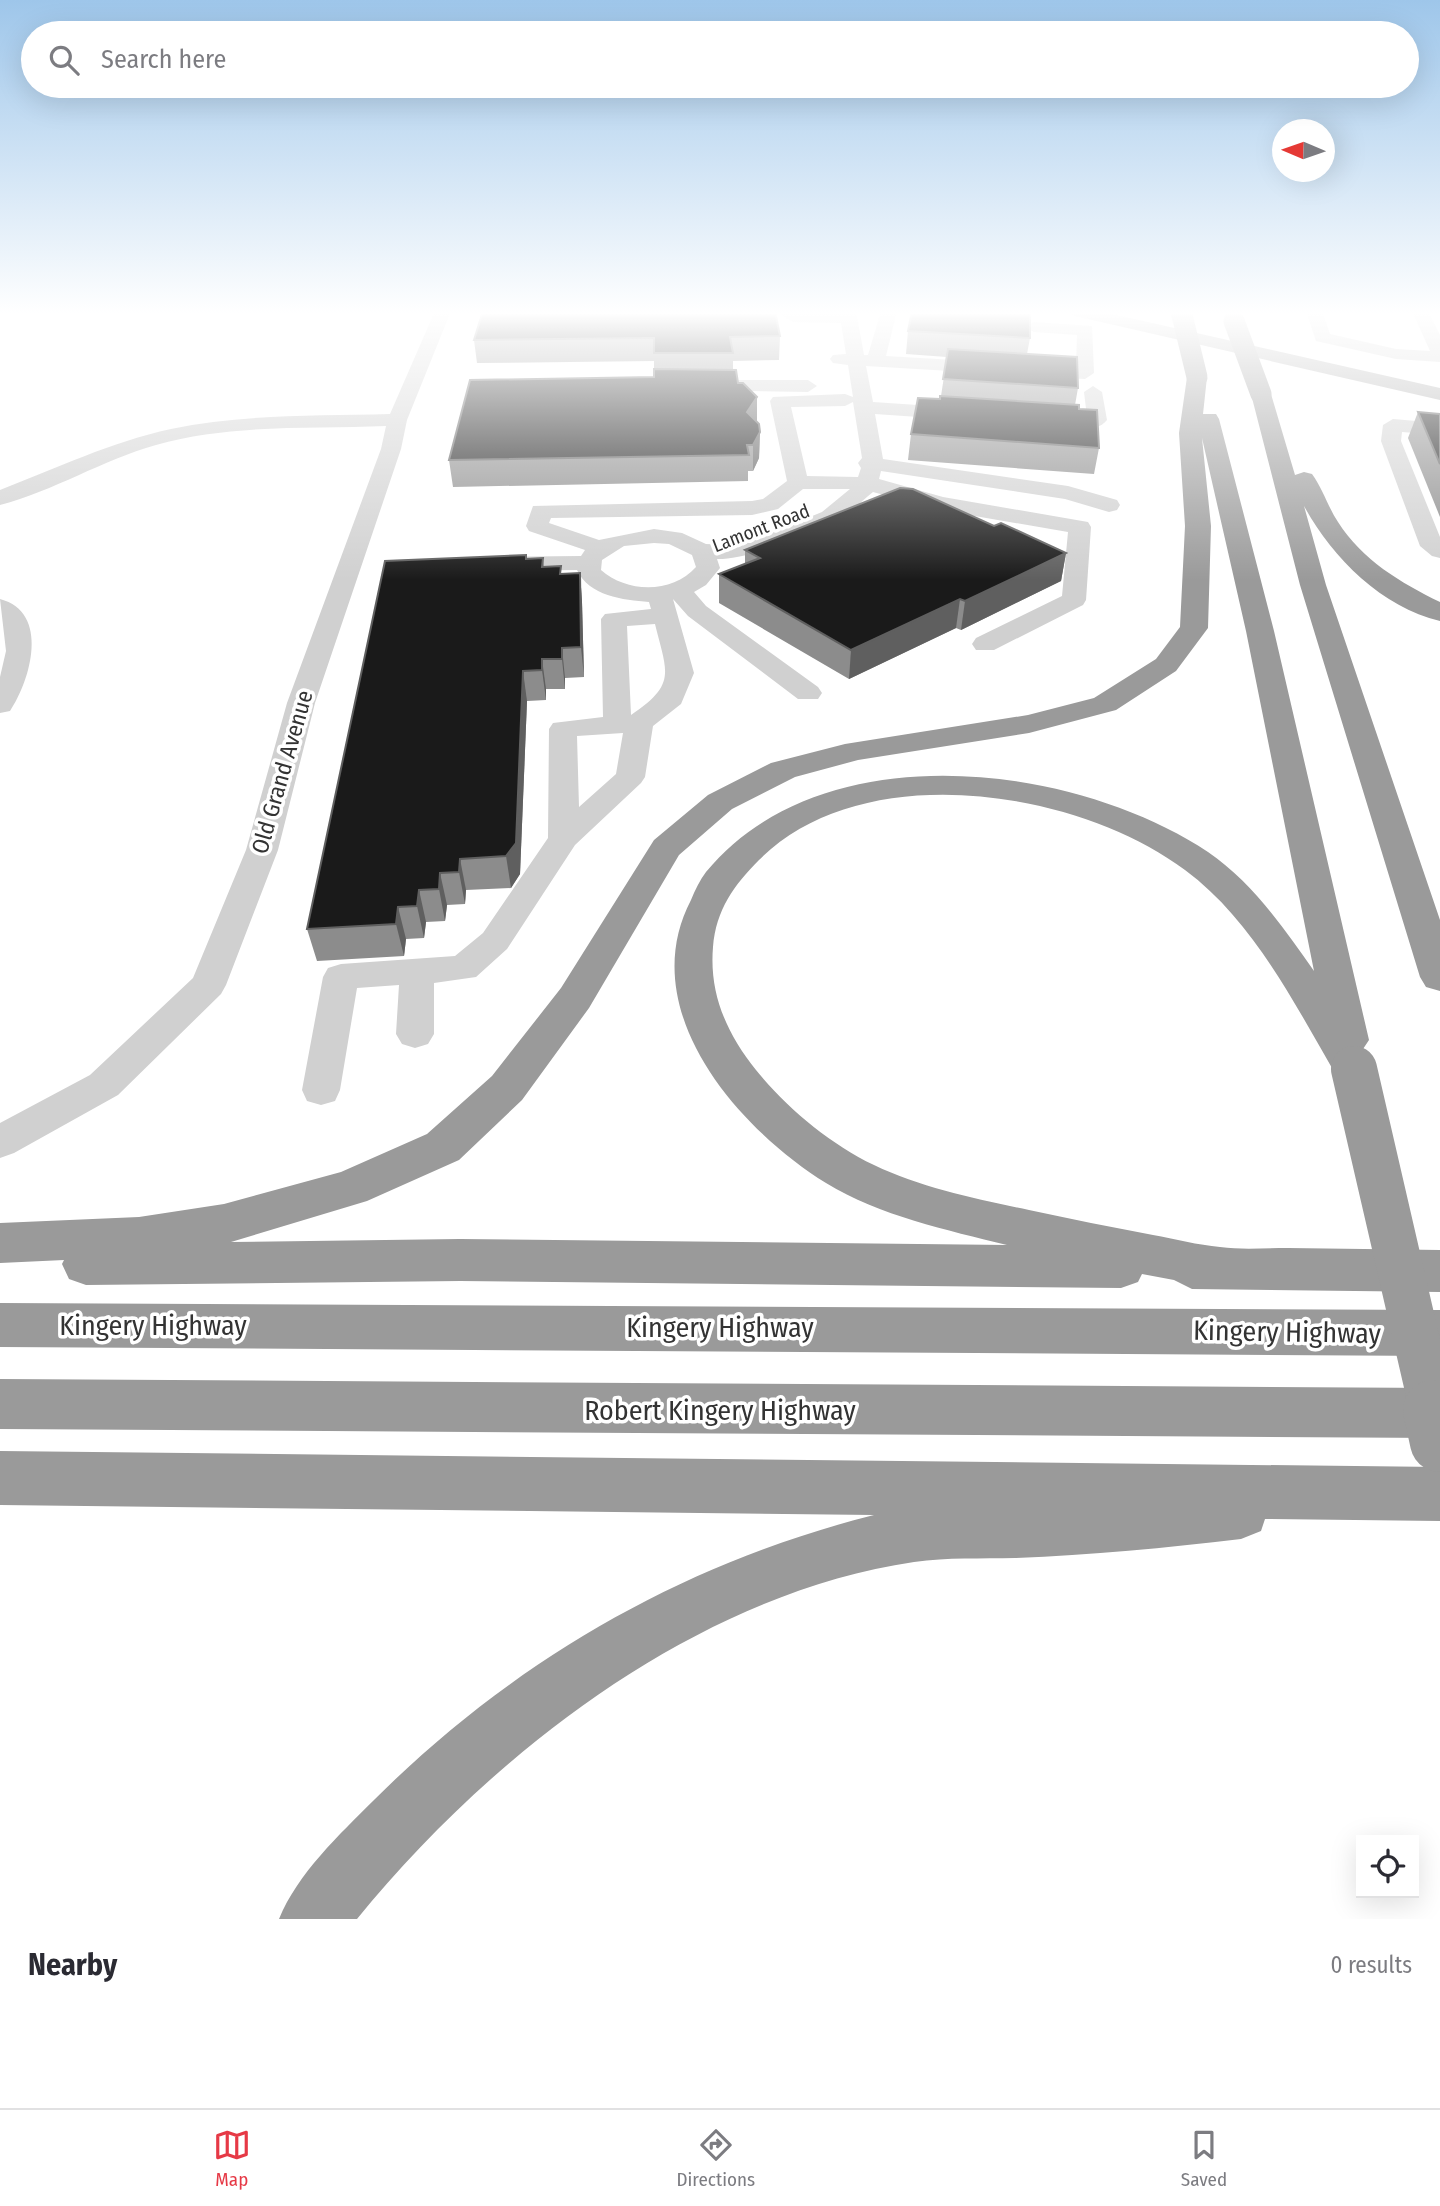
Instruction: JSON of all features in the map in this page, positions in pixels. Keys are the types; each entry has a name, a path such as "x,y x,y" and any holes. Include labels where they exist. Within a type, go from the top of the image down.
{"highway":[{"path":"0,1243 139,1237 224,1224 351,1188 443,1146 507,1088 575,998 666,848 720,802 783,770 856,751 1029,724 1105,704 1166,665 1194,628 1198,526 1190,433 1194,401"},
{"path":"1203,401 1260,631 1354,1069 1440,1442"},
{"path":"1263,401 1313,585 1440,977"},
{"path":"1265,401 1285,430 1317,513 1330,534 1389,586 1440,612"},
{"path":"1218,1268 1031,1231 895,1196 842,1170 799,1141 761,1107 734,1077 713,1045 698,1013 692,983 692,950 698,918 714,885 763,835 822,806 881,791 961,785 1010,789 1077,803 1136,826 1170,844 1198,862 1246,905 1297,976 1354,1069"},
{"path":"0,1265 460,1260 1440,1271"},
{"name":"Kingery Highway","path":"0,1325 1440,1334"},
{"name":"Robert Kingery Highway","path":"0,1404 1440,1413"},
{"path":"0,1478 1440,1494"},
{"path":"313,1919 341,1882 466,1756 533,1703 638,1633 728,1590 807,1560 905,1535 1159,1522 1357,1495"}],"street":[{"name":"Old Grand Avenue","path":"0,1142 104,1085 208,985 262,850 301,702 391,449 397,420 405,401"},
{"path":"785,401 780,401 798,483"},
{"path":"854,401 860,474"},
{"path":"877,401 912,410 980,415"},
{"path":"912,410 914,401"},
{"path":"1045,422 1093,423 1097,420 1094,401"},
{"path":"0,498 172,435 255,426 397,420"},
{"path":"1440,429 1393,425 1391,442 1432,546 1440,551"},
{"path":"860,474 889,487 940,503 1080,527 1074,600 985,643"},
{"path":"758,485 798,483 860,474 1068,493 1109,505"},
{"name":"Lamont Road","path":"471,564 594,556 615,541 654,536 674,538 702,551 727,552 771,534 830,517 860,474"},
{"path":"541,511 752,508 770,504 798,483"},
{"path":"664,488 544,491 537,526 594,556 589,572 595,580 607,587 668,599 697,611 808,693"},
{"path":"940,503 937,513 988,533"},
{"name":"Lamont Road","path":"668,599 703,576 708,568 702,551"},
{"path":"1051,559 1077,569"},
{"path":"564,838 563,729 628,724 671,698 681,673 668,599"},
{"path":"321,1090 341,977 464,968 495,941 564,838 630,776 628,724 614,619 668,599"},
{"path":"0,607 12,614 21,646 15,677 0,705"},
{"path":"415,1034 417,972"}],"building":[{"path":"465,401 755,401 747,412 759,424 760,432 753,445 747,445 749,455 449,460"},
{"path":"918,401 1010,401 1079,405 1079,409 1097,410 1099,448 911,434"},
{"path":"1418,412 1440,414 1440,464"},
{"path":"900,488 913,489 994,526 1001,523 1066,553 965,601 960,599 851,650 719,574 760,558 745,550"},
{"path":"526,555 526,559 543,558 542,567 561,566 560,574 580,573 581,647 562,648 562,659 542,659 542,670 523,671 516,843 506,856 460,859 459,872 440,873 439,889 419,890 417,906 398,907 396,924 307,929 385,561"}]}
